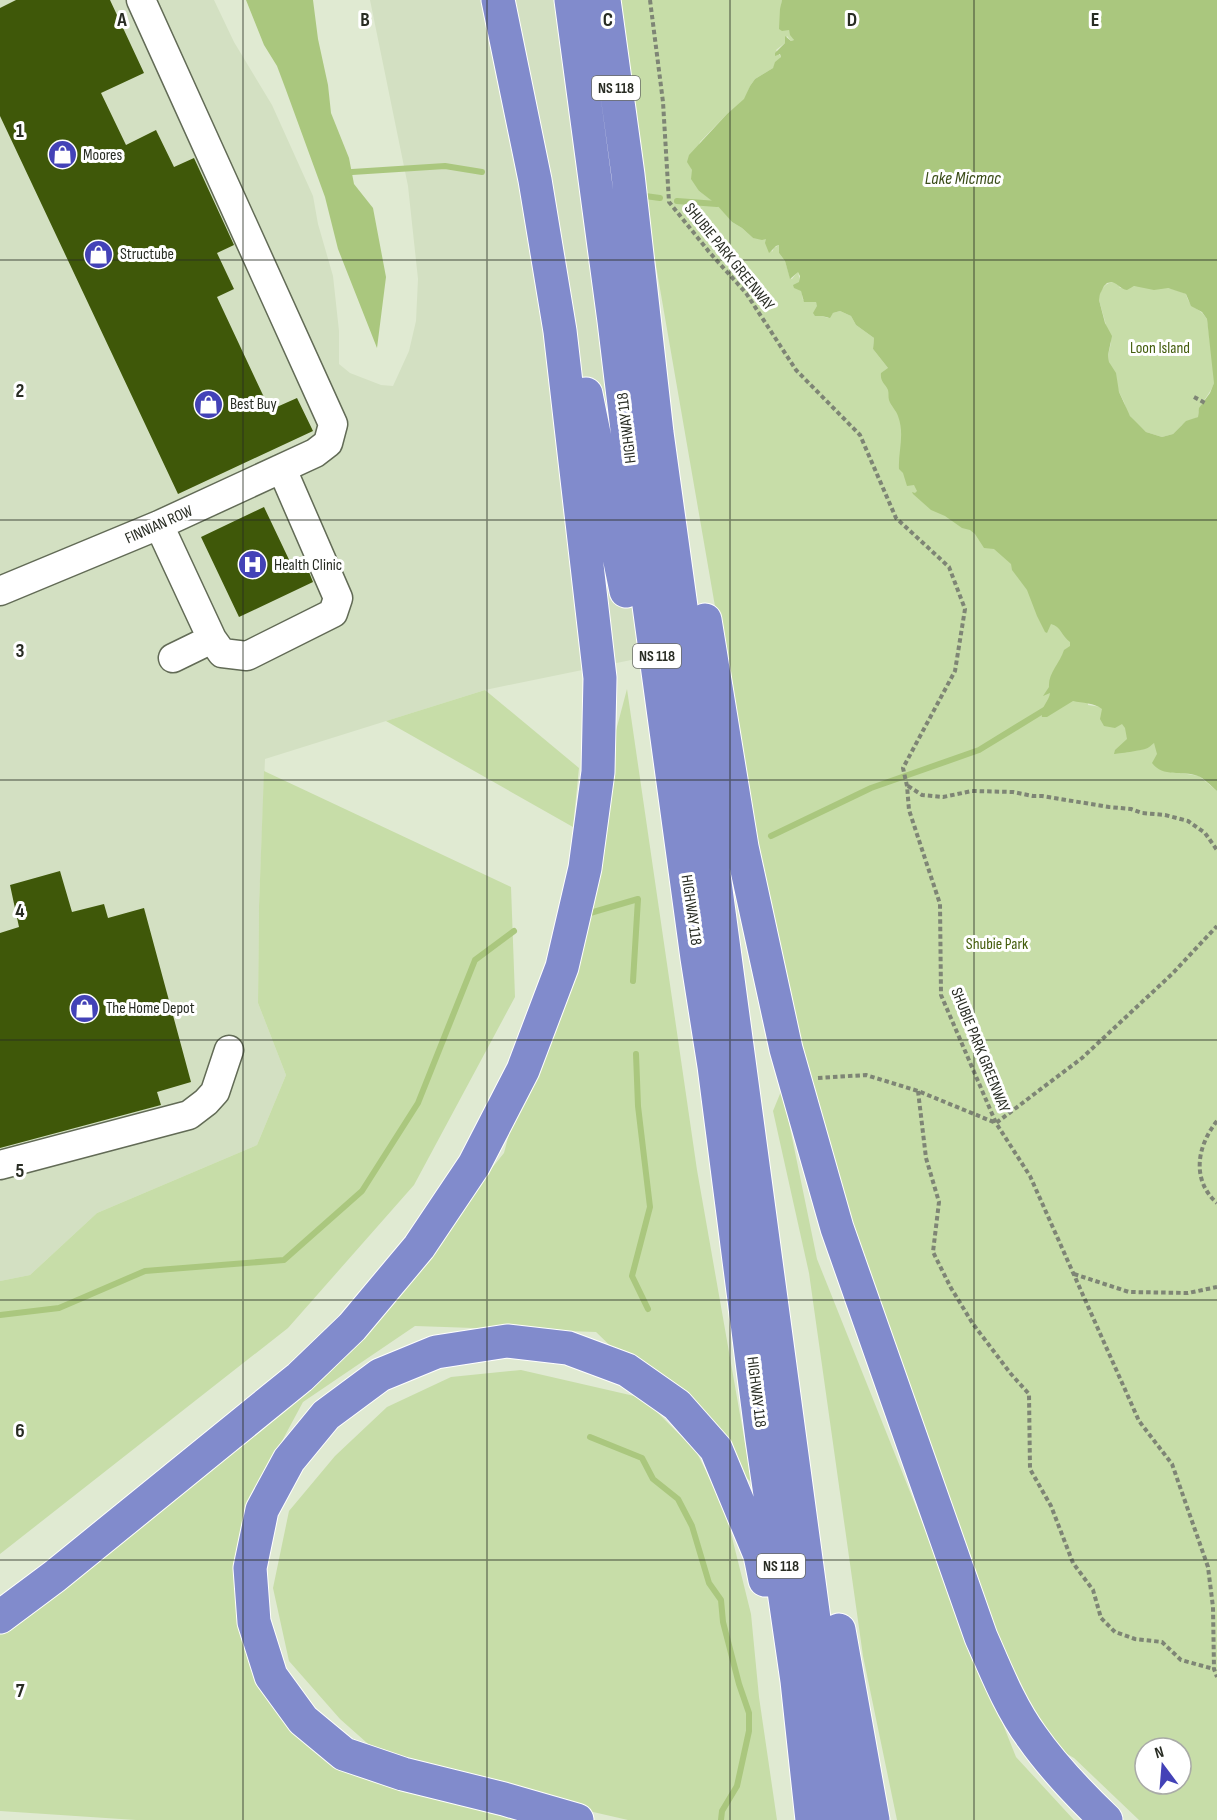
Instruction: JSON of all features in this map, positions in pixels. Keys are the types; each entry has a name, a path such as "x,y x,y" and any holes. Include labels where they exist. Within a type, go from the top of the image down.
{"highway":[{"path":"0,1617 55,1576 300,1377 352,1327 419,1247 474,1165 523,1070 562,967 585,868 598,772 600,678 560,330 535,180 498,0"},
{"name":"HIGHWAY 118","path":"571,0 613,309 642,554 797,1681 810,1820"},
{"name":"HIGHWAY 118","path":"604,0 628,175 657,433 689,665 698,756 841,1820"},
{"path":"628,175 657,315 673,430 745,858 786,1049 837,1228 981,1638 1004,1688 1031,1736 1064,1778 1106,1820"},
{"path":"535,180 573,327 620,558 671,861 684,961 702,1068 716,1188 746,1312"},
{"path":"577,1820 403,1774 344,1754 303,1720 271,1676 254,1622 250,1568 262,1510 289,1460 326,1415 380,1375 436,1352 507,1341 568,1348 627,1370 677,1405 716,1449 760,1555 810,1820"},
{"path":"790,1434 824,1542 873,1820"}],"street":[{"name":"FINNIAN ROW","path":"0,591 159,525 315,453 328,442 333,424 141,0"},
{"path":"159,525 212,639 222,653 247,656 333,613 338,598 282,469"},
{"path":"173,658 212,639"},
{"path":"0,1165 189,1115 215,1092 229,1050"}],"path":[{"name":"SHUBIE PARK GREENWAY","path":"650,0 663,102 669,202 746,293 796,370 860,435 896,518 949,567 965,609 955,671 903,768 909,810 940,904 941,995 996,1123 1030,1176 1139,1421 1172,1464 1208,1567 1213,1607 1214,1669 1217,1677"},
{"path":"1194,397 1208,404"},
{"path":"907,784 922,795 943,797 972,791 1013,792 1165,815 1188,821 1205,834 1217,850"},
{"path":"817,1078 866,1075 918,1091 996,1123 1082,1058 1172,974 1217,926"},
{"path":"918,1091 926,1158 939,1202 933,1252 974,1324 1029,1394 1030,1469 1051,1506 1073,1563 1093,1590 1101,1618 1115,1632 1135,1639 1162,1642 1181,1660 1214,1669"},
{"path":"1217,1121 1204,1141 1199,1160 1201,1178 1207,1194 1217,1203"},
{"path":"1074,1274 1129,1292 1188,1293 1217,1287"}],"shaded area":[{"path":"0,0 214,0 234,42 272,105 313,196 318,224 333,276 339,331 339,364 350,373 381,385 393,386 409,351 416,321 418,279 408,186 370,0 591,0 675,651 485,690 265,759 258,1003 286,1075 257,1145 97,1213 30,1275 0,1281"}],"green space":[{"name":"Shubie Park","path":"610,0 782,0 782,16 794,40 791,41 787,36 785,43 776,50 781,57 773,68 755,79 745,99 700,142 691,167 699,191 717,204 732,222 753,238 766,239 772,252 779,245 779,253 785,261 790,278 792,279 798,271 803,300 816,302 822,316 828,318 840,311 851,316 856,325 874,338 873,349 888,368 1071,575 1088,705 1101,707 1154,743 1181,773 1199,776 1217,791 1217,1820 1139,1820 1074,1758 1031,1733 809,1149"},
{"name":"Loon Island","path":"1113,282 1117,283 1120,288 1154,286 1179,291 1186,294 1190,303 1207,319 1214,384 1200,407 1198,417 1182,425 1173,434 1162,437 1146,432 1127,412 1119,392 1109,362 1111,343 1099,300 1103,288"},
{"path":"627,689 697,1170 752,1483 596,1332 415,1326 303,1402 275,1454 246,1563 294,1716 535,1820 136,1820 0,1811 0,1630 343,1353 504,1153"},
{"path":"485,690 579,768 573,827 386,721"},
{"path":"264,771 511,887 515,997 414,1185 288,1328 0,1554 0,1281 30,1275 97,1213 257,1145 286,1075 258,1003"},
{"path":"782,1089 817,1259 1016,1757 1074,1820 897,1820 863,1656 809,1273 773,1111"},
{"path":"521,1370 643,1398 696,1451 725,1509 751,1614 759,1697 777,1820 628,1820 393,1766 340,1719 289,1661 273,1588 289,1511 335,1456 387,1407 451,1377"}],"water":[{"path":"246,0 313,0 331,113 349,158 354,184 373,208 386,277 377,348 338,249 325,197 277,66 264,45"},
{"name":"Lake Micmac","path":"782,0 1217,0 1217,791 1198,776 1167,772 1156,768 1152,763 1157,754 1154,743 1143,750 1114,754 1115,750 1127,739 1125,728 1122,724 1115,728 1104,726 1100,719 1102,709 1096,706 1073,701 1047,717 1042,717 1042,710 1050,693 1043,696 1049,687 1052,673 1064,650 1070,646 1070,642 1054,625 1051,624 1047,633 1045,632 1027,590 1012,570 1011,564 994,549 984,548 970,530 962,528 945,516 931,510 913,494 912,492 917,491 914,485 907,486 903,473 899,469 900,423 881,378 881,373 888,368 873,349 874,338 856,325 851,316 840,311 833,313 830,318 815,316 813,313 817,306 816,302 804,302 801,291 794,288 793,285 799,282 800,276 798,272 790,279 785,261 779,253 779,245 769,253 765,243 766,239 753,238 732,222 716,204 699,191 691,179 692,170 687,162 689,155 744,99 755,79 773,68 775,62 781,57 780,54 775,56 775,53 785,43 785,36 791,41 794,40 789,30 779,29","holes":["1107,283 1114,283 1127,290 1134,286 1154,290 1168,288 1186,294 1191,306 1202,312 1207,319 1214,383 1199,408 1198,417 1186,421 1173,434 1162,437 1146,432 1130,416 1119,392 1116,373 1109,362 1108,355 1112,336 1105,323 1099,300 1104,286"]}],"building":[{"path":"16,0 110,0 144,73 101,93 126,145 156,130 174,167 194,158 234,245 217,253 234,289 217,297 270,410 297,398 313,431 178,494 0,116 0,8"},
{"name":"Health Clinic","path":"264,507 293,568 305,562 313,582 239,617 201,537"},
{"name":"The Home Depot","path":"60,871 72,912 104,904 108,918 144,908 191,1082 157,1092 161,1105 0,1148 0,933 19,927 10,885"}],"waterway":[{"path":"352,172 445,166 482,172"},
{"path":"645,196 660,198"},
{"path":"677,201 717,204"},
{"path":"771,836 871,788 979,750 1046,709"},
{"path":"590,913 638,899 633,981"},
{"path":"0,1315 59,1308 145,1271 284,1260 362,1191 418,1103 475,960 514,931"},
{"path":"636,1054 638,1106 650,1207 632,1276 648,1309"},
{"path":"590,1437 642,1458 653,1479 678,1499 692,1526 709,1583 721,1600 723,1622 749,1713 749,1731 737,1786 722,1811 721,1820"}],"place":[{"name":"Moores","path":"62,155"},
{"name":"Structube","path":"99,254"},
{"name":"Best Buy","path":"209,404"},
{"name":"Health Clinic","path":"253,565"},
{"name":"The Home Depot","path":"85,1008"}]}
